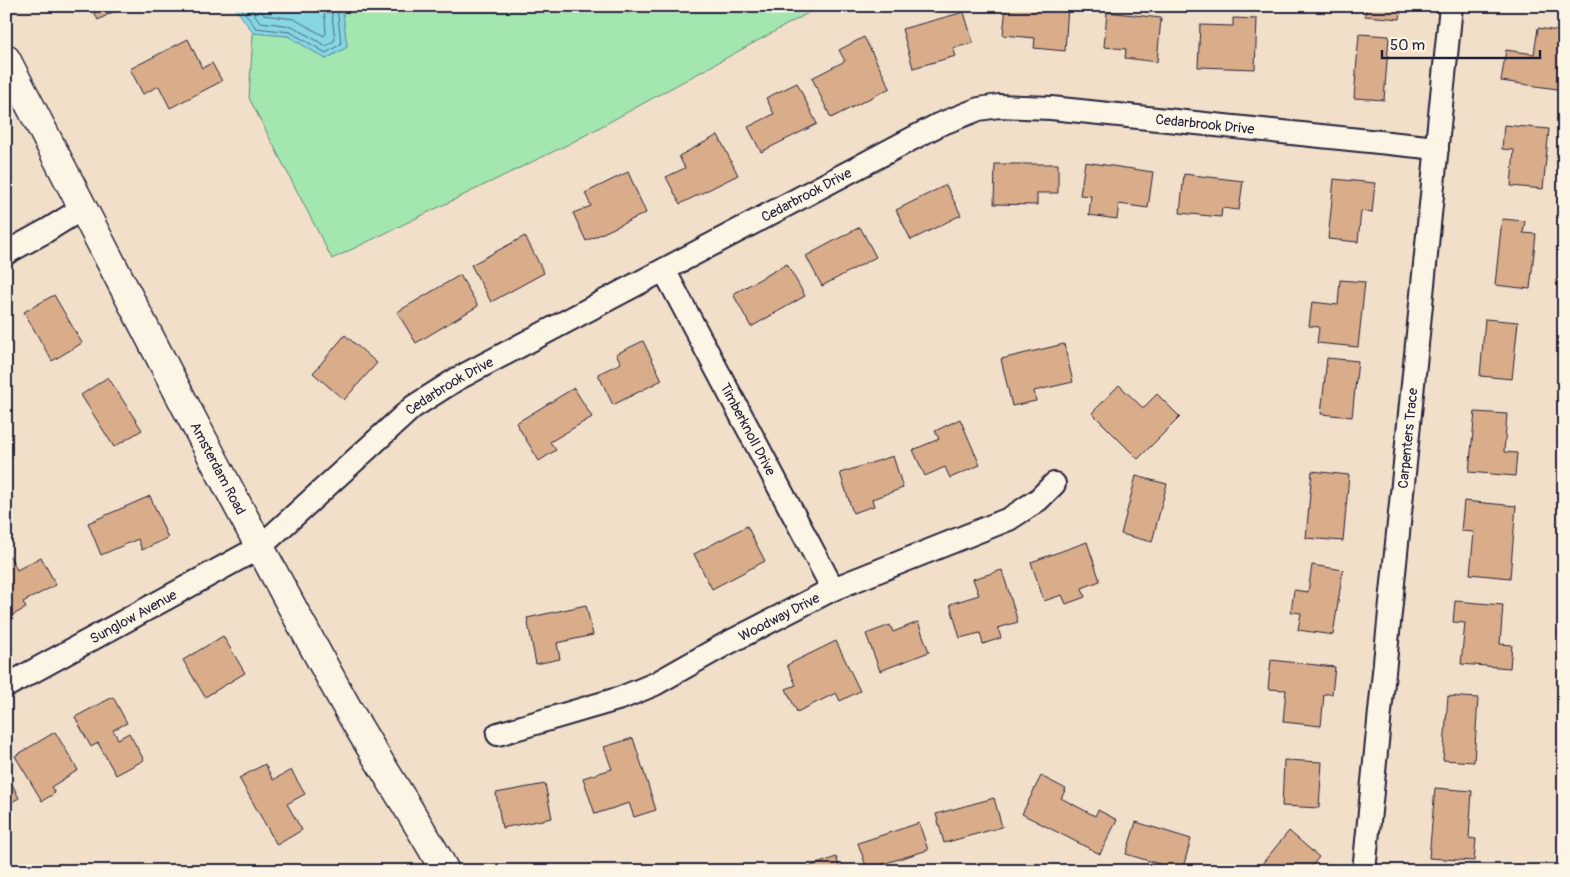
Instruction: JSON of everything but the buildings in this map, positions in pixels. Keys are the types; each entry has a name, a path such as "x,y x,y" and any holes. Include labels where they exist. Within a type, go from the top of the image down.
{"main road":[{"name":"Amsterdam Road","path":"6,59 260,547 342,698 445,871"}],"street":[{"name":"Carpenters Trace","path":"1364,871 1452,6"},
{"name":"Cedarbrook Drive","path":"260,547 413,407 457,379 938,125 979,109 999,106 1051,108 1437,148"},
{"path":"6,253 83,208"},
{"name":"Timberknoll Drive","path":"664,270 833,589"},
{"name":"Woodway Drive","path":"498,734 621,698 655,684 833,589 1009,520 1038,500 1054,484"},
{"name":"Sunglow Avenue","path":"6,686 260,547"}],"green space":[{"path":"342,6 821,6 571,143 332,259 249,98 253,33 288,36 326,59 347,47"}],"water":[{"path":"234,6 342,6 347,47 326,59 288,36 253,33"}]}
